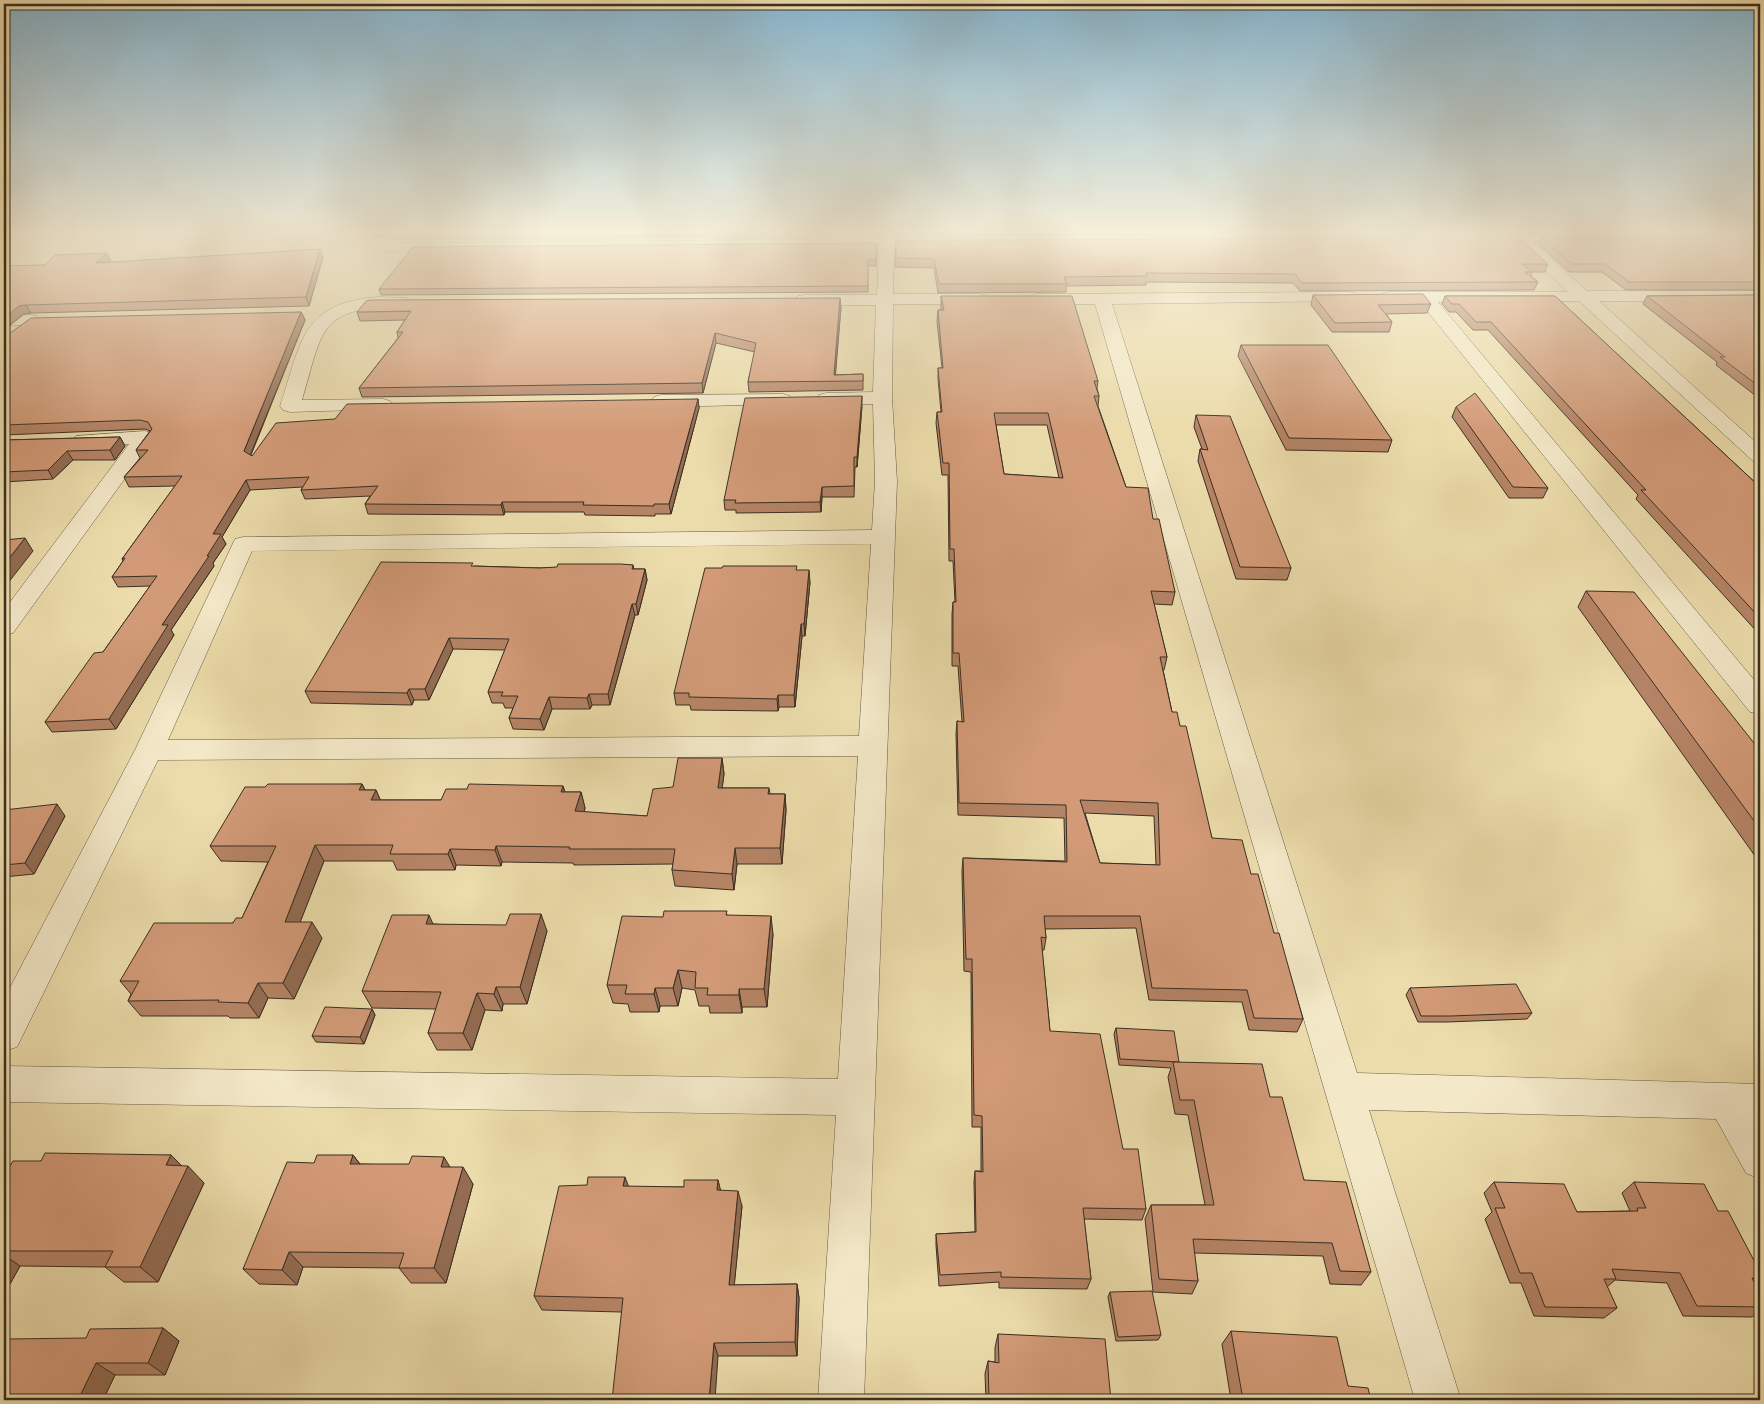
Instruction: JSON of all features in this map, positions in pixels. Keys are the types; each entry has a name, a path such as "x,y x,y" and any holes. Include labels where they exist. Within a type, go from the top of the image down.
{"street":[{"path":"786,300 833,300"},
{"path":"842,1400 855,1097 886,482 882,398 884,300"},
{"path":"1102,300 1438,1400"},
{"path":"1427,300 1760,705"},
{"path":"1586,300 1760,457"},
{"path":"306,312 335,312 372,302 421,302"},
{"path":"335,312 317,326 290,406 399,405"},
{"path":"4,339 31,320"},
{"path":"4,321 50,320"},
{"path":"645,402 882,398"},
{"path":"4,627 145,437 60,440"},
{"path":"4,1035 149,750 243,544 883,537"},
{"path":"149,750 873,746"},
{"path":"4,1084 855,1097"},
{"path":"1344,1090 1744,1101 1760,1159"}],"building":[{"path":"4,300 218,300 26,305 19,306 4,318"},
{"path":"840,300 834,375 863,374 863,381 748,382 756,343 715,333 702,383 359,388 403,332 397,332 411,311 357,312 366,301"},
{"path":"942,300 1073,300 1098,381 1094,381 1099,396 1094,396 1126,487 1148,488 1153,519 1159,519 1175,592 1151,591 1167,657 1160,657 1172,712 1177,712 1180,726 1186,726 1212,838 1242,840 1251,874 1258,874 1274,933 1279,933 1303,1019 1254,1018 1247,990 1152,988 1140,916 1044,916 1046,938 1041,937 1050,1031 1100,1034 1123,1149 1138,1149 1146,1209 1083,1208 1091,1279 1001,1277 1001,1272 940,1275 936,1234 976,1232 975,1171 983,1172 982,1116 974,1115 972,959 966,959 963,858 1067,862 1066,805 959,803 957,721 964,722 959,653 953,653 953,602 956,602 954,549 950,549 949,463 943,463 937,412 942,412 938,368 943,368 938,310 944,310","holes":["994,413 1048,413 1063,478 1004,474","1080,800 1158,803 1160,865 1100,863"]},
{"path":"1317,300 1427,300 1431,304 1378,305 1392,322 1335,323"},
{"path":"1448,300 1559,300 1760,487 1760,618 1641,490 1646,490 1491,322 1476,322 1459,304 1452,304"},
{"path":"1652,300 1760,300 1760,387 1720,357 1725,357"},
{"path":"301,312 244,451 252,456 276,423 335,419 347,404 698,399 669,504 654,504 654,506 583,505 584,502 502,502 501,505 365,504 378,486 301,490 309,477 246,480 213,534 221,534 207,556 209,556 162,625 168,625 109,719 45,722 94,653 103,652 157,576 112,577 125,558 122,559 182,476 124,477 148,450 136,450 152,429 148,422 140,420 4,425 4,336 31,318"},
{"path":"1241,345 1328,345 1392,440 1289,438"},
{"path":"1475,393 1548,488 1513,487 1456,407"},
{"path":"862,396 857,457 854,457 854,486 822,487 820,502 735,503 736,500 724,500 745,398"},
{"path":"1196,415 1230,416 1291,568 1240,567 1200,449 1208,450"},
{"path":"120,437 110,450 67,451 48,470 4,472 4,440"},
{"path":"25,538 4,565 4,540"},
{"path":"381,562 473,563 471,566 540,568 557,567 558,564 621,564 633,565 632,569 645,569 636,604 632,604 608,694 589,694 587,698 549,697 540,719 509,718 518,696 501,696 503,692 488,692 509,639 449,638 425,689 409,689 407,693 305,691"},
{"path":"723,566 797,566 796,570 809,570 804,624 801,624 794,695 778,695 777,699 689,697 689,693 674,693 705,568 722,568"},
{"path":"1586,591 1634,592 1758,748 1760,748 1760,829"},
{"path":"678,758 722,758 718,788 769,788 768,794 785,794 780,848 735,848 732,874 672,870 675,849 569,849 570,847 496,846 495,850 450,849 448,854 390,854 393,845 315,845 285,922 312,922 283,983 258,983 248,1003 218,1002 219,1000 128,1001 139,981 120,981 154,923 233,923 236,918 242,918 276,846 210,846 245,787 265,787 268,784 362,784 359,790 376,790 371,800 441,800 446,789 467,789 469,784 563,786 561,792 581,792 575,811 647,816 653,789 673,787"},
{"path":"57,804 25,863 4,865 4,810"},
{"path":"664,911 727,911 726,915 771,916 764,989 739,989 739,995 707,995 708,988 695,988 696,972 678,970 673,988 655,988 654,994 625,994 627,985 607,985 622,916 663,917"},
{"path":"510,914 541,914 520,987 496,987 494,994 477,993 463,1033 428,1033 441,992 362,991 392,915 429,915 426,924 506,925"},
{"path":"1516,984 1532,1013 1421,1016 1410,988"},
{"path":"325,1007 372,1009 360,1037 312,1036"},
{"path":"1116,1028 1174,1031 1179,1062 1120,1059"},
{"path":"1173,1062 1262,1064 1270,1097 1282,1097 1304,1180 1346,1182 1371,1272 1340,1271 1332,1243 1193,1239 1198,1281 1159,1279 1151,1205 1214,1205 1194,1100 1180,1100"},
{"path":"45,1153 171,1155 166,1165 188,1166 140,1267 105,1267 113,1251 4,1251 4,1176 13,1161 41,1161"},
{"path":"317,1155 353,1155 350,1164 409,1164 412,1156 444,1157 441,1167 463,1167 434,1268 399,1268 404,1253 289,1252 282,1270 243,1269 287,1162 314,1163"},
{"path":"588,1177 625,1177 623,1186 684,1187 684,1180 718,1180 717,1190 738,1191 729,1285 797,1284 795,1342 714,1343 709,1400 612,1400 623,1298 534,1296 559,1186 587,1185"},
{"path":"1494,1182 1564,1184 1577,1212 1638,1211 1637,1208 1646,1208 1634,1182 1704,1184 1718,1211 1728,1211 1760,1272 1760,1279 1752,1278 1760,1294 1760,1307 1697,1306 1680,1273 1612,1269 1616,1279 1604,1279 1617,1308 1545,1307 1532,1273 1520,1273 1495,1208 1505,1208"},
{"path":"1152,1291 1161,1335 1118,1337 1110,1292"},
{"path":"163,1328 148,1363 96,1363 78,1400 4,1400 4,1348 8,1339 86,1338 90,1329"},
{"path":"1231,1331 1337,1337 1348,1386 1368,1388 1371,1400 1243,1400"},
{"path":"998,1334 1105,1339 1111,1400 989,1400 988,1361 999,1363"}]}
